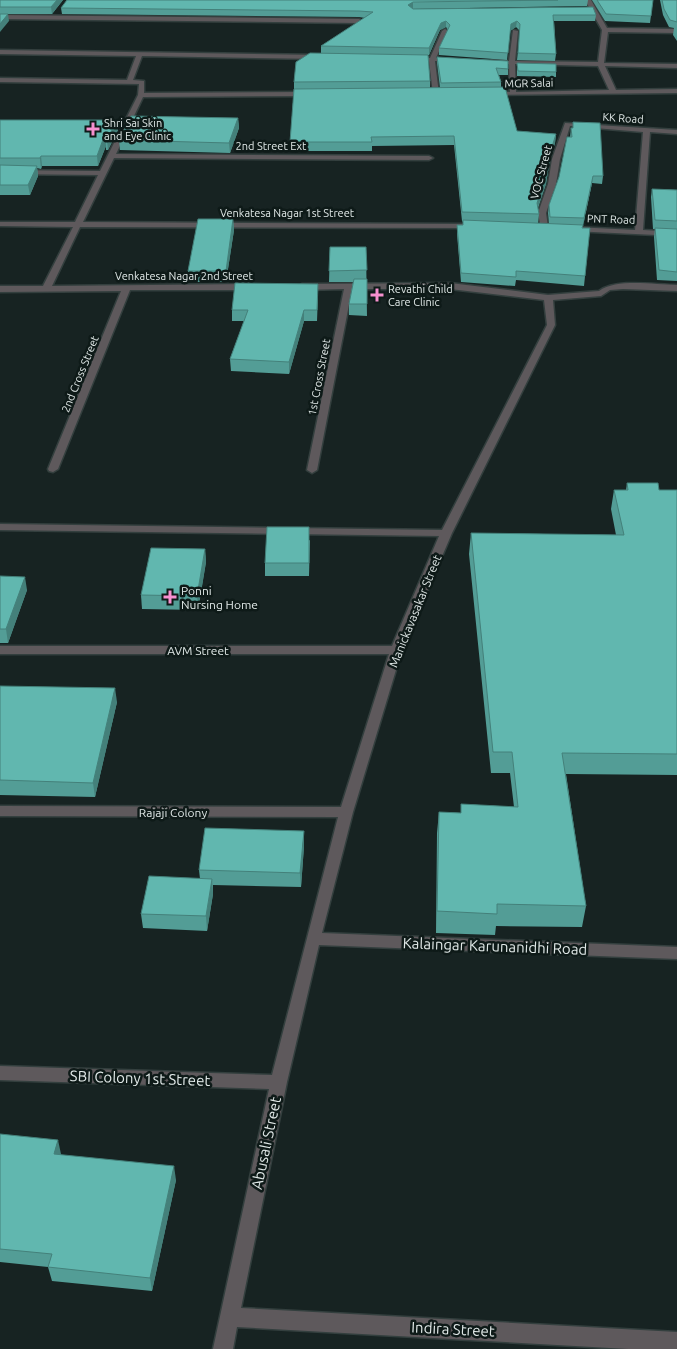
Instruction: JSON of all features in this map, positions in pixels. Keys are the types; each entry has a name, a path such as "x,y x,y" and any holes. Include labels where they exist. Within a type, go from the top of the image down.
{"street":[{"path":"588,0 596,10 605,30 601,65 612,91"},
{"path":"586,10 596,10"},
{"path":"54,18 59,12"},
{"path":"0,17 360,21"},
{"path":"605,30 677,31"},
{"path":"436,94 432,59 445,31"},
{"path":"513,94 512,64 515,31"},
{"path":"0,52 324,58"},
{"path":"129,82 139,55"},
{"path":"402,59 458,61"},
{"path":"485,62 677,66"},
{"path":"0,80 142,82 141,95 46,290"},
{"path":"675,91 677,101"},
{"name":"MGR Salai","path":"484,94 675,91"},
{"path":"141,95 318,94"},
{"path":"426,94 445,94"},
{"name":"KK Road","path":"567,124 677,132"},
{"name":"VOC Street","path":"544,227 542,213 552,184 556,159 567,124"},
{"path":"116,126 126,126"},
{"path":"639,231 647,130"},
{"name":"2nd Street Ext","path":"112,156 430,158"},
{"path":"0,172 102,173"},
{"name":"Venkatesa Nagar 1st Street","path":"0,224 479,226"},
{"path":"535,227 554,228"},
{"name":"PNT Road","path":"563,228 677,234"},
{"path":"291,288 450,286 548,298 601,293 608,288 623,286 677,288"},
{"name":"Venkatesa Nagar 2nd Street","path":"0,289 46,290 127,287 262,288"},
{"name":"2nd Cross Street","path":"53,469 127,287"},
{"name":"1st Cross Street","path":"312,470 348,288"},
{"name":"Manickavasakar Street","path":"313,939 346,812 396,650 446,533 551,325 548,298"},
{"path":"0,527 446,533"},
{"name":"AVM Street","path":"0,650 396,650"},
{"name":"Rajaji Colony","path":"0,811 346,812"},
{"name":"Kalaingar Karunanidhi Road","path":"313,939 677,953"},
{"name":"Abusali Street","path":"224,1349 279,1082 313,939"},
{"name":"SBI Colony 1st Street","path":"0,1073 279,1082"},
{"name":"Indira Street","path":"230,1317 677,1342"}],"building":[{"path":"0,0 57,0 51,7 0,7"},
{"path":"67,0 558,0 413,2 408,5 413,9 593,7 596,15 553,15 556,54 518,53 520,24 517,21 511,24 508,53 439,48 450,25 446,21 441,23 429,48 321,46 373,12 61,8"},
{"path":"597,0 653,0 651,16 606,14"},
{"path":"662,0 677,0 677,22 670,20"},
{"path":"0,14 8,14 0,24"},
{"path":"310,53 428,55 430,81 294,82 296,62"},
{"path":"437,57 508,61 508,69 496,68 501,82 441,83"},
{"path":"517,63 556,64 556,72 518,71"},
{"path":"505,87 517,131 556,134 547,174 537,203 539,214 462,212 454,136 371,137 372,142 290,142 294,89"},
{"path":"131,116 238,118 229,143 119,140"},
{"path":"0,120 117,120 107,140 105,140 105,134 97,156 0,158"},
{"path":"573,122 600,123 603,176 593,176 584,218 550,217 549,205 559,177 567,137 572,137 571,128 573,128"},
{"path":"0,165 37,166 28,185 0,185"},
{"path":"652,189 677,190 677,221 655,220"},
{"path":"198,219 233,219 226,271 188,271"},
{"path":"463,220 583,225 582,228 590,228 585,276 516,271 516,277 461,273 457,225 463,225"},
{"path":"655,228 677,229 677,272 659,270"},
{"path":"330,247 366,247 367,270 329,271"},
{"path":"354,279 367,279 367,304 349,304"},
{"path":"235,283 318,284 317,310 304,310 289,362 230,359 248,310 232,310"},
{"path":"627,483 658,483 659,490 677,490 677,754 562,753 586,906 497,904 497,914 437,911 439,812 461,813 461,804 518,807 512,752 493,752 471,533 624,535 614,490 628,490"},
{"path":"267,527 309,527 309,563 265,563"},
{"path":"151,548 205,549 197,596 141,595"},
{"path":"0,576 25,577 6,629 0,629"},
{"path":"0,686 115,688 93,783 0,780"},
{"path":"205,828 304,831 300,873 199,870"},
{"path":"149,876 212,879 206,916 141,914"},
{"path":"0,1134 58,1140 54,1154 174,1166 150,1278 48,1267 52,1254 0,1249"}],"place":[{"name":"Shri Sai Skin and Eye Clinic","path":"93,129"},
{"name":"Revathi Child Care Clinic","path":"377,295"},
{"name":"Ponni Nursing Home","path":"170,597"}]}
